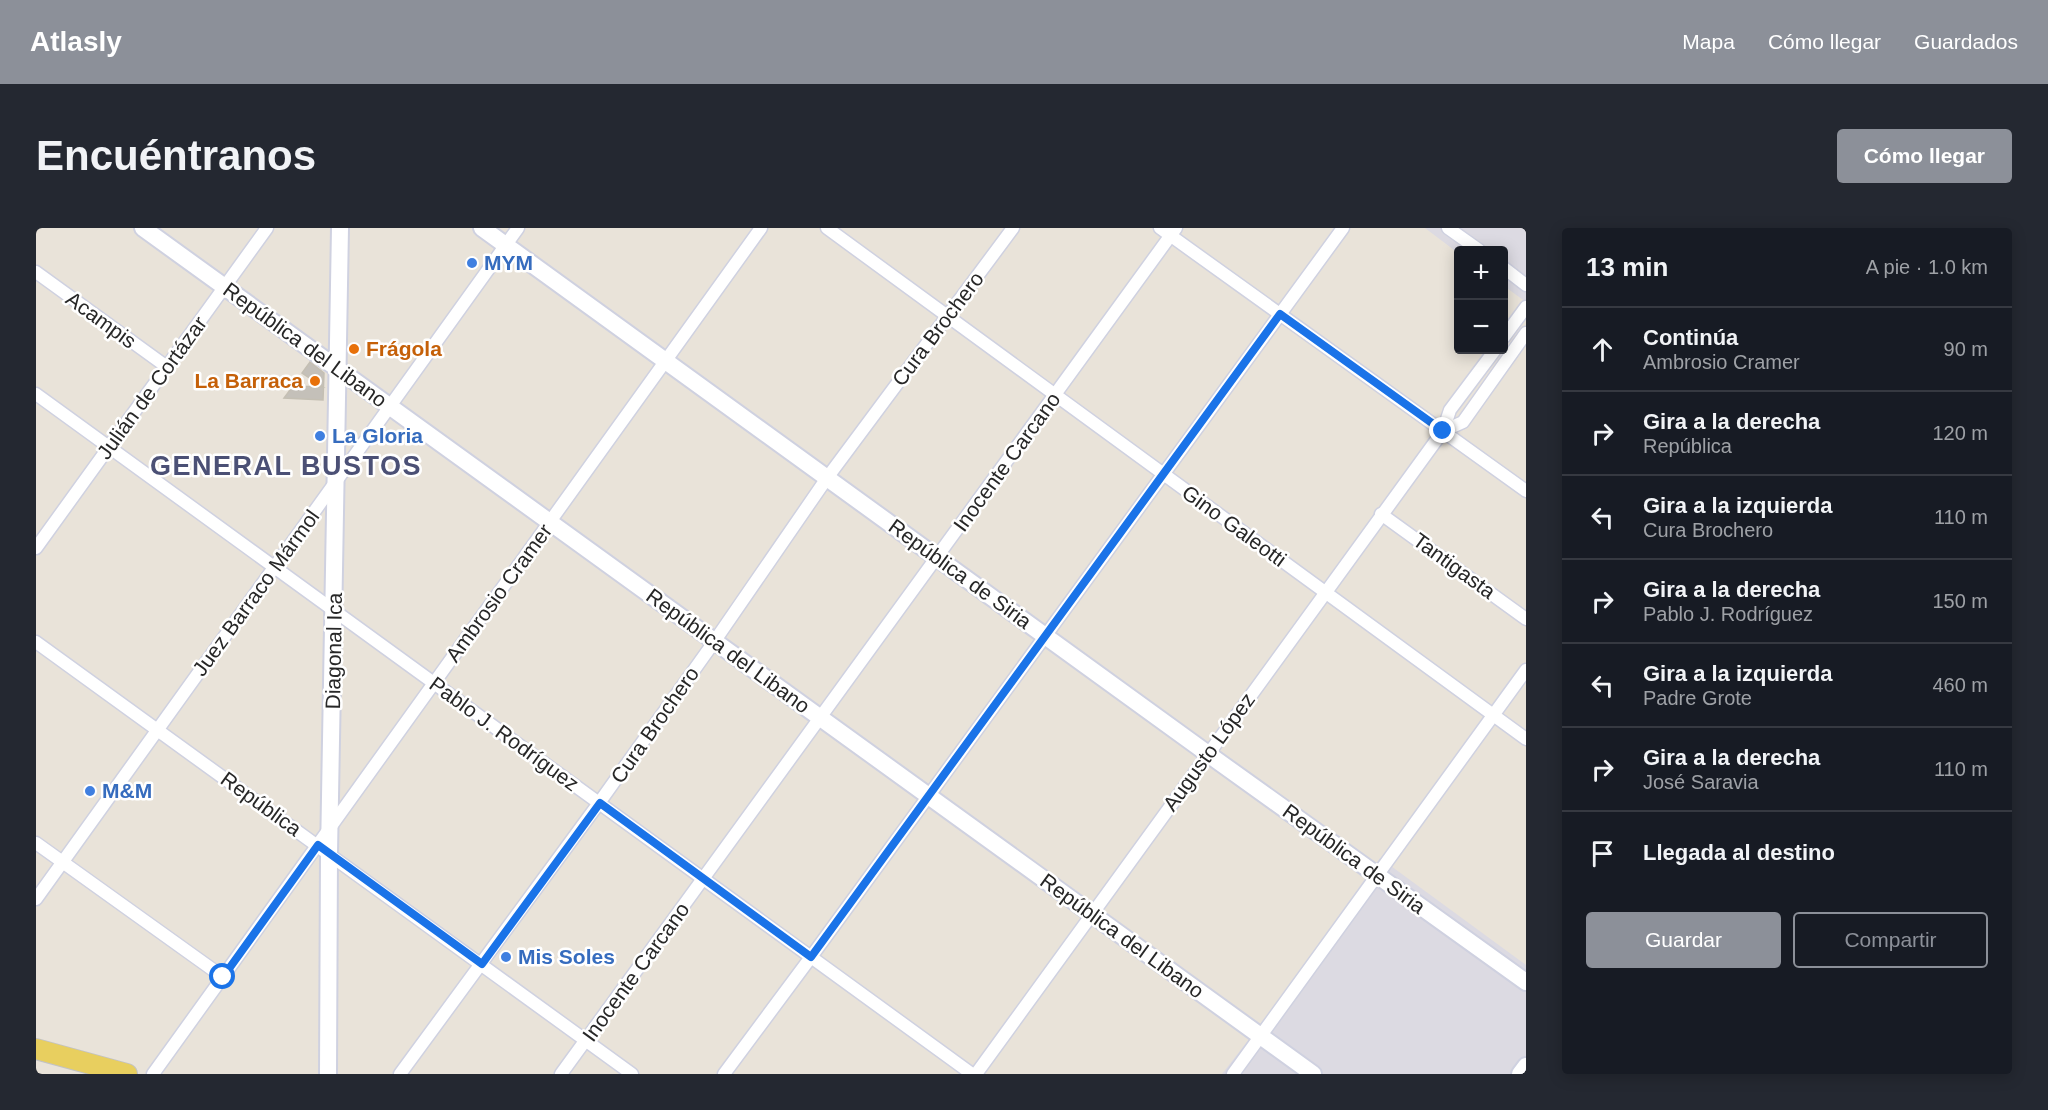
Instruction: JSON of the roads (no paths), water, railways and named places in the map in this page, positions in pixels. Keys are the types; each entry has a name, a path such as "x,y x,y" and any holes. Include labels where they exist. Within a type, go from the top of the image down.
{"main road":[{"name":"República del Libano","path":"143,228 1313,1074"},
{"name":"Diagonal Ica","path":"328,1074 324,849 330,828 340,228"},
{"name":"República de Siria","path":"482,228 1526,982"},
{"path":"36,1049 93,1070 127,1074"},
{"path":"1520,1074 1526,1066"}],"street":[{"name":"Julián de Cortázar","path":"36,548 267,228"},
{"name":"Juez Barraco Mármol","path":"36,899 518,228"},
{"name":"Ambrosio Cramer","path":"330,828 761,228"},
{"name":"Gino Galeotti","path":"827,228 1526,739"},
{"name":"Cura Brochero","path":"400,1074 600,803 827,478 1013,228"},
{"path":"1160,228 1174,232 1280,314 1526,491"},
{"path":"724,1074 1343,228"},
{"path":"1448,228 1473,246"},
{"name":"Inocente Carcano","path":"561,1074 1174,232"},
{"name":"Acampis","path":"36,272 167,367"},
{"path":"1508,272 1526,285"},
{"path":"1508,330 1526,307"},
{"name":"Augusto López","path":"1443,431 1463,422 1526,333"},
{"name":"Augusto López","path":"974,1074 1443,431 1450,410 1491,354"},
{"name":"Pablo J. Rodríguez","path":"36,394 974,1074"},
{"name":"Tantigasta","path":"1381,514 1526,619"},
{"name":"República","path":"36,642 632,1074"},
{"path":"1233,1074 1526,670"},
{"path":"36,843 223,977"},
{"path":"153,1074 223,977 324,849"}],"place":[{"name":"MYM","path":"472,263"},
{"name":"Frágola","path":"354,349"},
{"name":"La Barraca","path":"315,381"},
{"name":"La Gloria","path":"320,436"},
{"name":"M&M","path":"90,791"},
{"name":"Mis Soles","path":"506,957"}],"district":[{"name":"GENERAL BUSTOS","path":"286,466"}]}
